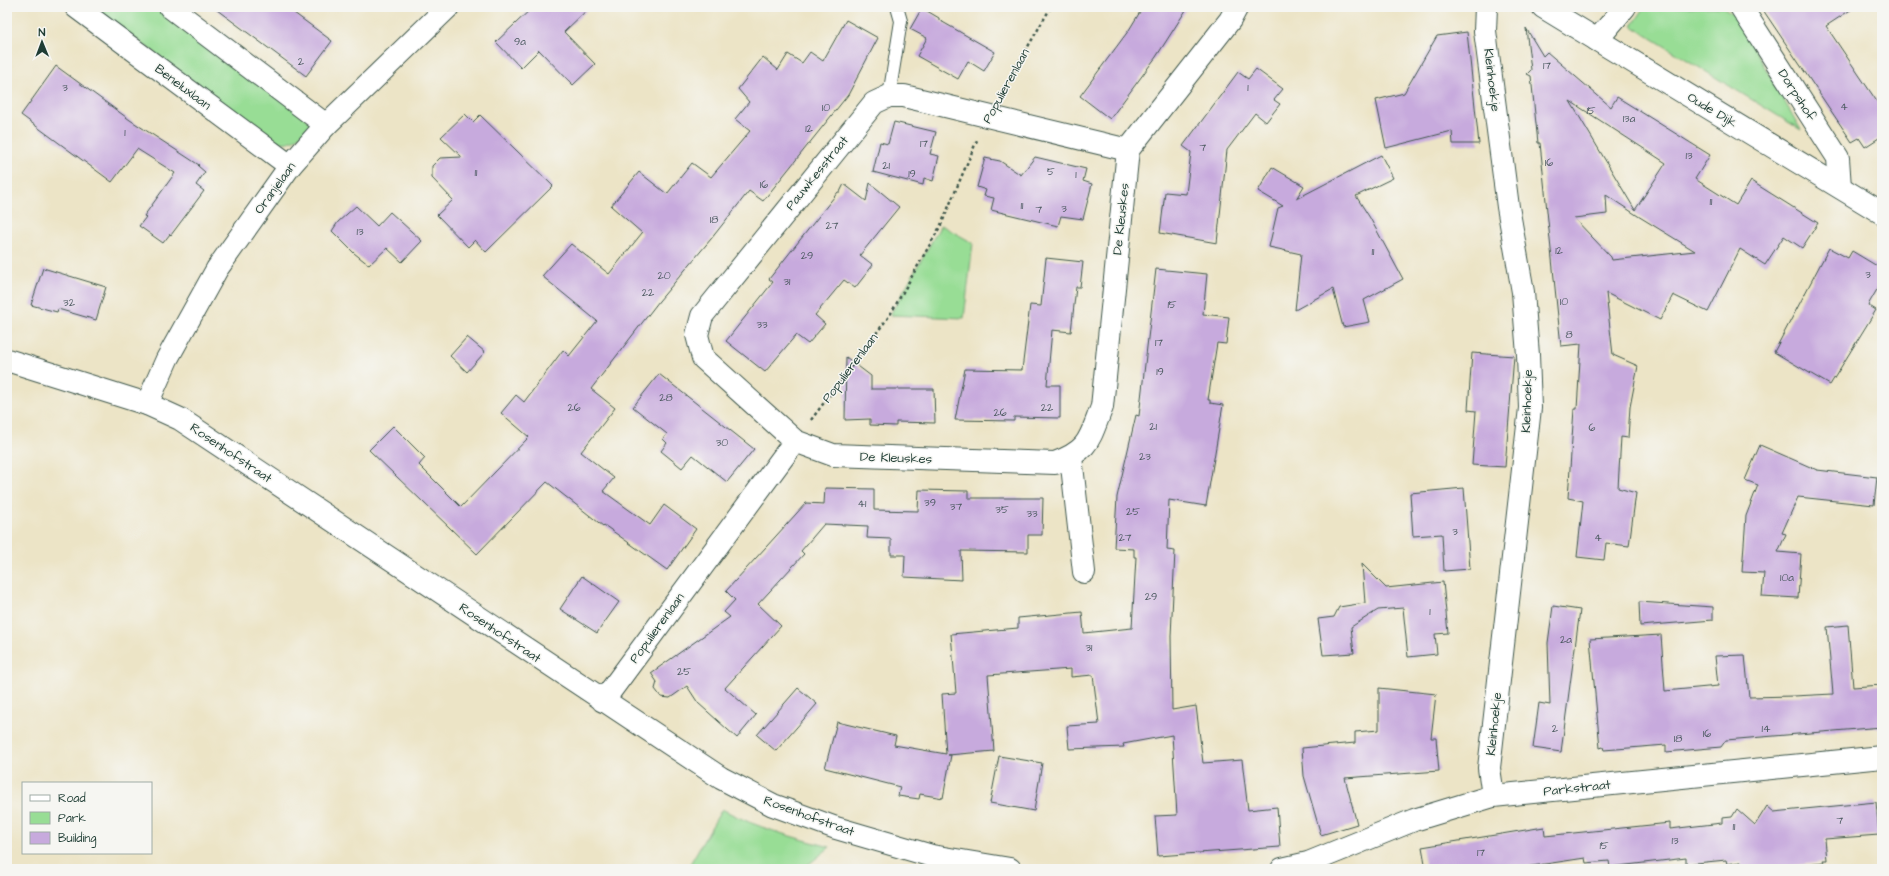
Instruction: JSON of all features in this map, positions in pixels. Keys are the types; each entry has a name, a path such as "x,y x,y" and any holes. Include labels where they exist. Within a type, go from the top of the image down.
{"street":[{"name":"Beneluxlaan","path":"76,7 290,166"},
{"path":"170,7 326,125"},
{"name":"Oranjelaan","path":"147,404 167,359 217,269 290,166 326,125 448,7"},
{"path":"889,96 904,96 1128,150 1230,20 1237,7"},
{"name":"Kleinhoekje","path":"1486,7 1485,31 1506,192 1523,292 1530,408 1489,768 1493,796"},
{"name":"Oude Dijk","path":"1543,7 1882,213"},
{"path":"1597,40 1625,7"},
{"name":"Dorpshof","path":"1741,7 1838,158 1840,187"},
{"name":"Pauwkesstraat","path":"795,441 703,358 697,335 702,316 874,103 889,96"},
{"name":"De Kleuskes","path":"795,441 833,455 1055,463 1071,457 1086,445 1102,407 1128,150"},
{"name":"Rosenhofstraat","path":"7,360 147,404 180,419 603,702 721,778 773,805 836,828 932,856 1010,869"},
{"name":"Populierenlaan","path":"603,702 795,441"},
{"path":"1071,457 1084,572"},
{"name":"Parkstraat","path":"1282,869 1308,863 1414,820 1493,796 1882,757"}],"lane":[{"path":"889,96 901,21 897,7"}],"path":[{"name":"Populierenlaan","path":"795,441 890,315 941,225 987,116 1051,7"}],"green space":[{"path":"93,7 157,7 294,107 312,125 299,137 290,142 273,141"},
{"path":"1645,7 1723,7 1735,15 1801,130 1632,26"},
{"path":"941,225 973,243 964,318 890,315"},
{"path":"722,809 761,827 830,847 803,869 687,869"}],"building":[{"path":"213,7 286,7 332,41 306,76"},
{"path":"533,7 590,7 564,32 595,64 573,85 539,50 521,68 496,42"},
{"path":"1143,7 1188,7 1156,57 1110,119 1080,96 1129,30"},
{"path":"1761,7 1855,7 1826,26 1882,109 1882,136 1865,147 1859,138 1852,142"},
{"path":"922,8 939,18 939,20 995,52 984,71 968,61 958,79 917,56 927,38 910,29"},
{"path":"846,20 878,38 848,95 763,201 749,191 659,301 591,389 615,408 581,452 614,478 603,491 650,525 664,505 696,529 667,570 604,525 603,526 547,482 477,554 369,450 393,426 425,458 419,465 461,507 529,437 501,413 516,395 524,402 563,350 569,356 597,321 542,276 571,244 609,274 642,233 611,206 639,172 667,194 692,163 711,177 750,131 735,119 749,102 738,89 763,57 778,70 788,54 802,63 810,52 823,61"},
{"path":"1526,28 1543,56 1547,52 1611,107 1617,97 1710,155 1695,179 1736,205 1751,181 1818,223 1802,248 1784,236 1765,265 1740,249 1708,312 1673,295 1660,320 1606,293 1613,355 1638,366 1630,407 1628,438 1621,437 1618,488 1636,493 1629,546 1606,543 1604,560 1577,557 1583,501 1568,498 1574,409 1577,409 1581,344 1561,346 1540,143 1538,143 1531,76 1527,74 1531,70","holes":["1570,101 1666,163 1635,210","1606,195 1638,216 1695,251 1612,260 1611,257 1574,218 1607,214"]},
{"path":"1467,32 1479,144 1453,144 1452,131 1386,148 1376,100 1404,93 1437,36"},
{"path":"56,66 130,120 199,165 198,166 205,172 196,185 204,191 171,235 170,234 163,243 139,226 146,217 144,216 175,173 137,149 112,182 21,115"},
{"path":"1256,69 1283,89 1274,100 1280,104 1266,122 1255,113 1227,150 1217,243 1160,233 1165,192 1186,194 1191,152 1183,146 1238,72 1248,79"},
{"path":"465,114 473,122 480,115 553,186 486,252 475,240 468,247 437,215 453,200 432,178 432,166 440,158 462,157 441,137"},
{"path":"894,122 936,132 930,154 939,156 933,181 924,178 923,185 873,172 880,142 888,144"},
{"path":"1381,155 1393,178 1356,196 1370,218 1403,279 1364,300 1370,322 1343,327 1333,289 1295,310 1301,254 1269,247 1278,208 1283,206 1258,191 1272,167 1304,186 1296,199"},
{"path":"1035,157 1086,169 1083,181 1092,184 1083,219 1061,216 1058,226 991,210 994,198 984,196 986,190 977,187 985,158 1000,161 1021,175"},
{"path":"870,183 899,207 860,255 873,265 855,288 844,280 815,315 825,324 808,344 796,335 765,372 726,341 773,282 769,279 838,192 840,192 844,184 866,201"},
{"path":"356,206 377,226 390,212 422,241 402,262 387,248 369,265 354,253 332,231 338,222"},
{"path":"1829,248 1848,258 1852,251 1882,269 1882,281 1868,305 1876,310 1830,385 1774,352"},
{"path":"1046,258 1083,262 1080,287 1076,287 1071,332 1052,330 1047,385 1060,385 1060,418 1014,417 1014,421 955,420 965,369 1022,370 1030,305 1041,306"},
{"path":"43,268 106,287 96,320 58,309 57,312 31,305"},
{"path":"1156,269 1207,274 1203,314 1229,317 1226,344 1217,343 1208,400 1210,400 1210,403 1223,405 1206,506 1169,500 1167,550 1175,551 1171,636 1172,710 1196,706 1203,763 1242,760 1248,810 1277,807 1280,847 1158,856 1155,816 1177,815 1172,735 1123,744 1124,747 1069,749 1067,726 1099,724 1093,675 1071,677 1071,669 988,675 994,751 948,755 951,755 943,798 920,794 919,799 898,796 900,787 825,768 837,722 896,736 894,745 946,754 942,694 956,693 951,634 1018,628 1018,618 1082,612 1084,633 1132,628 1136,557 1134,557 1134,549 1114,548 1117,497 1136,415 1139,416"},
{"path":"467,337 485,352 467,372 450,356"},
{"path":"1472,353 1514,356 1505,467 1472,465 1476,411 1468,410"},
{"path":"846,357 871,376 871,389 934,389 935,423 896,422 896,426 870,425 870,419 845,420"},
{"path":"659,374 754,449 727,482 693,455 682,468 661,451 667,443 663,439 667,434 633,407"},
{"path":"1760,445 1817,470 1877,477 1874,505 1798,497 1782,533 1786,534 1778,552 1801,554 1798,598 1762,596 1764,573 1742,572 1746,516 1758,485 1745,480"},
{"path":"825,488 874,489 874,510 918,511 919,490 968,491 968,498 1043,498 1042,535 1028,535 1028,552 961,551 962,580 904,577 905,555 891,555 891,539 867,538 868,526 824,524 801,551 804,554 758,604 781,626 725,688 756,715 737,738 698,703 687,686 670,698 661,697 655,689 657,682 651,673 730,617 724,612 735,600 726,591 806,503 824,504"},
{"path":"1464,488 1470,569 1444,571 1442,534 1413,536 1410,493"},
{"path":"1362,564 1386,588 1443,582 1448,633 1435,634 1437,654 1408,657 1403,608 1378,610 1351,627 1354,653 1323,655 1318,619 1334,617 1339,607 1365,603"},
{"path":"582,576 619,602 597,633 560,609"},
{"path":"1639,602 1713,607 1713,620 1640,626"},
{"path":"1553,606 1580,610 1561,752 1533,748 1539,703 1550,705 1548,643"},
{"path":"1848,625 1853,687 1882,685 1882,727 1726,740 1721,747 1666,752 1666,745 1604,750 1603,747 1600,748 1590,639 1661,635 1665,691 1718,686 1715,656 1745,655 1749,697 1833,694 1827,627"},
{"path":"798,688 817,704 776,751 757,735"},
{"path":"1379,688 1436,694 1431,738 1436,738 1439,771 1345,778 1357,824 1321,835 1304,776 1302,748 1355,743 1355,732 1379,730"},
{"path":"999,756 1042,763 1034,811 990,803"},
{"path":"1876,802 1879,835 1825,839 1827,860 1823,860 1824,862 1763,869 1742,869 1741,862 1727,864 1726,860 1686,864 1686,858 1610,867 1609,861 1586,863 1585,858 1512,869 1426,869 1422,847 1544,827 1545,836 1670,823 1670,829 1722,823 1722,818 1732,817 1737,809 1755,825 1767,806 1774,812"}]}
